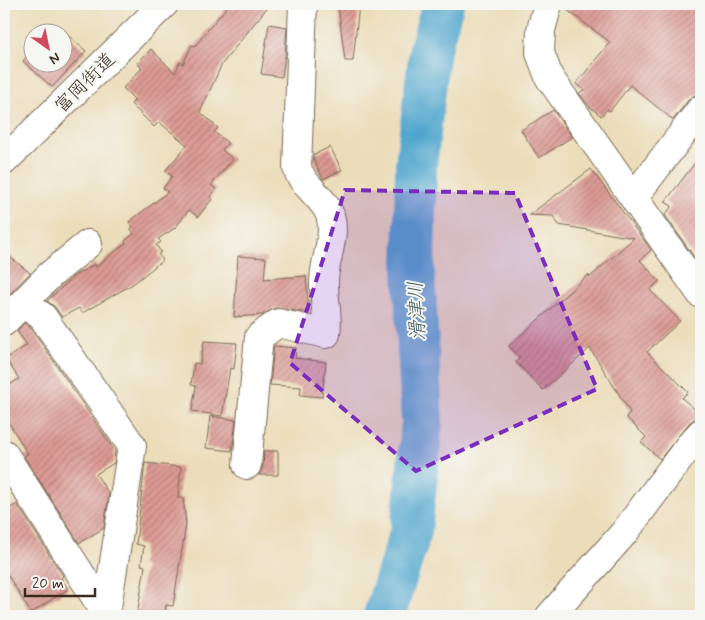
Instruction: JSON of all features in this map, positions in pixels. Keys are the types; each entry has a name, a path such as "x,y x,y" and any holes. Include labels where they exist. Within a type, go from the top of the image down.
{"street":[{"name":"富岡街道","path":"4,161 164,4"},
{"path":"247,465 259,338 278,323 326,334 328,322 324,283 332,225 330,214 300,177 296,168 303,4"},
{"path":"548,4 541,30 540,53 548,77 701,294"},
{"path":"634,197 701,110"},
{"path":"4,322 50,274 88,244"},
{"path":"23,304 42,316 132,446 113,574 105,614"},
{"path":"550,616 624,533 689,446 701,433"},
{"path":"4,454 105,614"}],"highlighted area":[{"path":"345,190 515,193 597,389 416,471 290,363"}],"building":[{"path":"229,4 270,4 222,64 200,112 218,128 214,132 228,143 222,150 233,159 211,185 216,189 210,197 212,199 198,217 189,210 175,228 158,239 161,242 156,245 161,252 158,254 163,260 133,284 82,313 79,308 62,317 55,307 47,301 74,276 95,264 96,267 126,243 125,241 134,234 131,229 133,227 129,222 168,192 163,188 172,176 165,171 187,145 159,122 154,127 131,104 135,100 123,88 142,68 137,63 151,49 175,73 180,62 183,64 192,45 195,46"},
{"path":"338,4 359,4 353,61 345,61"},
{"path":"563,4 701,4 701,93 689,99 673,120 630,85 610,111 607,109 601,116 589,106 579,93 584,90 576,84 610,42 563,7"},
{"path":"269,24 287,27 282,77 261,74"},
{"path":"72,39 86,51 72,66"},
{"path":"35,72 66,72 52,87"},
{"path":"553,110 572,137 539,158 521,130"},
{"path":"330,147 342,170 323,179 313,155"},
{"path":"701,155 701,267 665,215 672,206 665,202"},
{"path":"591,169 651,250 640,260 659,281 650,290 680,321 647,352 688,392 682,398 701,415 701,418 696,418 690,422 660,459 641,442 646,437 626,417 630,412 590,348 543,390 516,362 520,358 509,346 588,275 590,277 634,238 559,225 553,216 529,215"},
{"path":"4,252 30,273 4,300"},
{"path":"238,256 266,258 264,279 306,276 309,312 275,308 262,315 234,317"},
{"path":"24,323 31,328 115,451 114,463 96,474 109,494 104,528 79,543 24,456 28,454 4,415 4,388 19,379 6,359 27,345 17,331"},
{"path":"204,341 237,343 234,369 230,368 222,416 192,411 196,386 191,385 194,363 200,364"},
{"path":"274,346 296,348 295,358 326,362 322,397 300,395 301,387 270,385"},
{"path":"210,416 236,420 232,451 206,448"},
{"path":"264,451 278,451 278,475 259,475 263,466"},
{"path":"145,463 181,467 178,498 183,498 186,524 173,606 166,605 165,616 137,616 145,566 141,565 144,546 136,544"},
{"path":"17,504 63,576 61,578 68,589 31,613 4,569 4,512"}],"waterway":[{"name":"滑津川","path":"384,616 411,531 417,475 422,422 414,271 416,165 430,49 443,4"}]}
